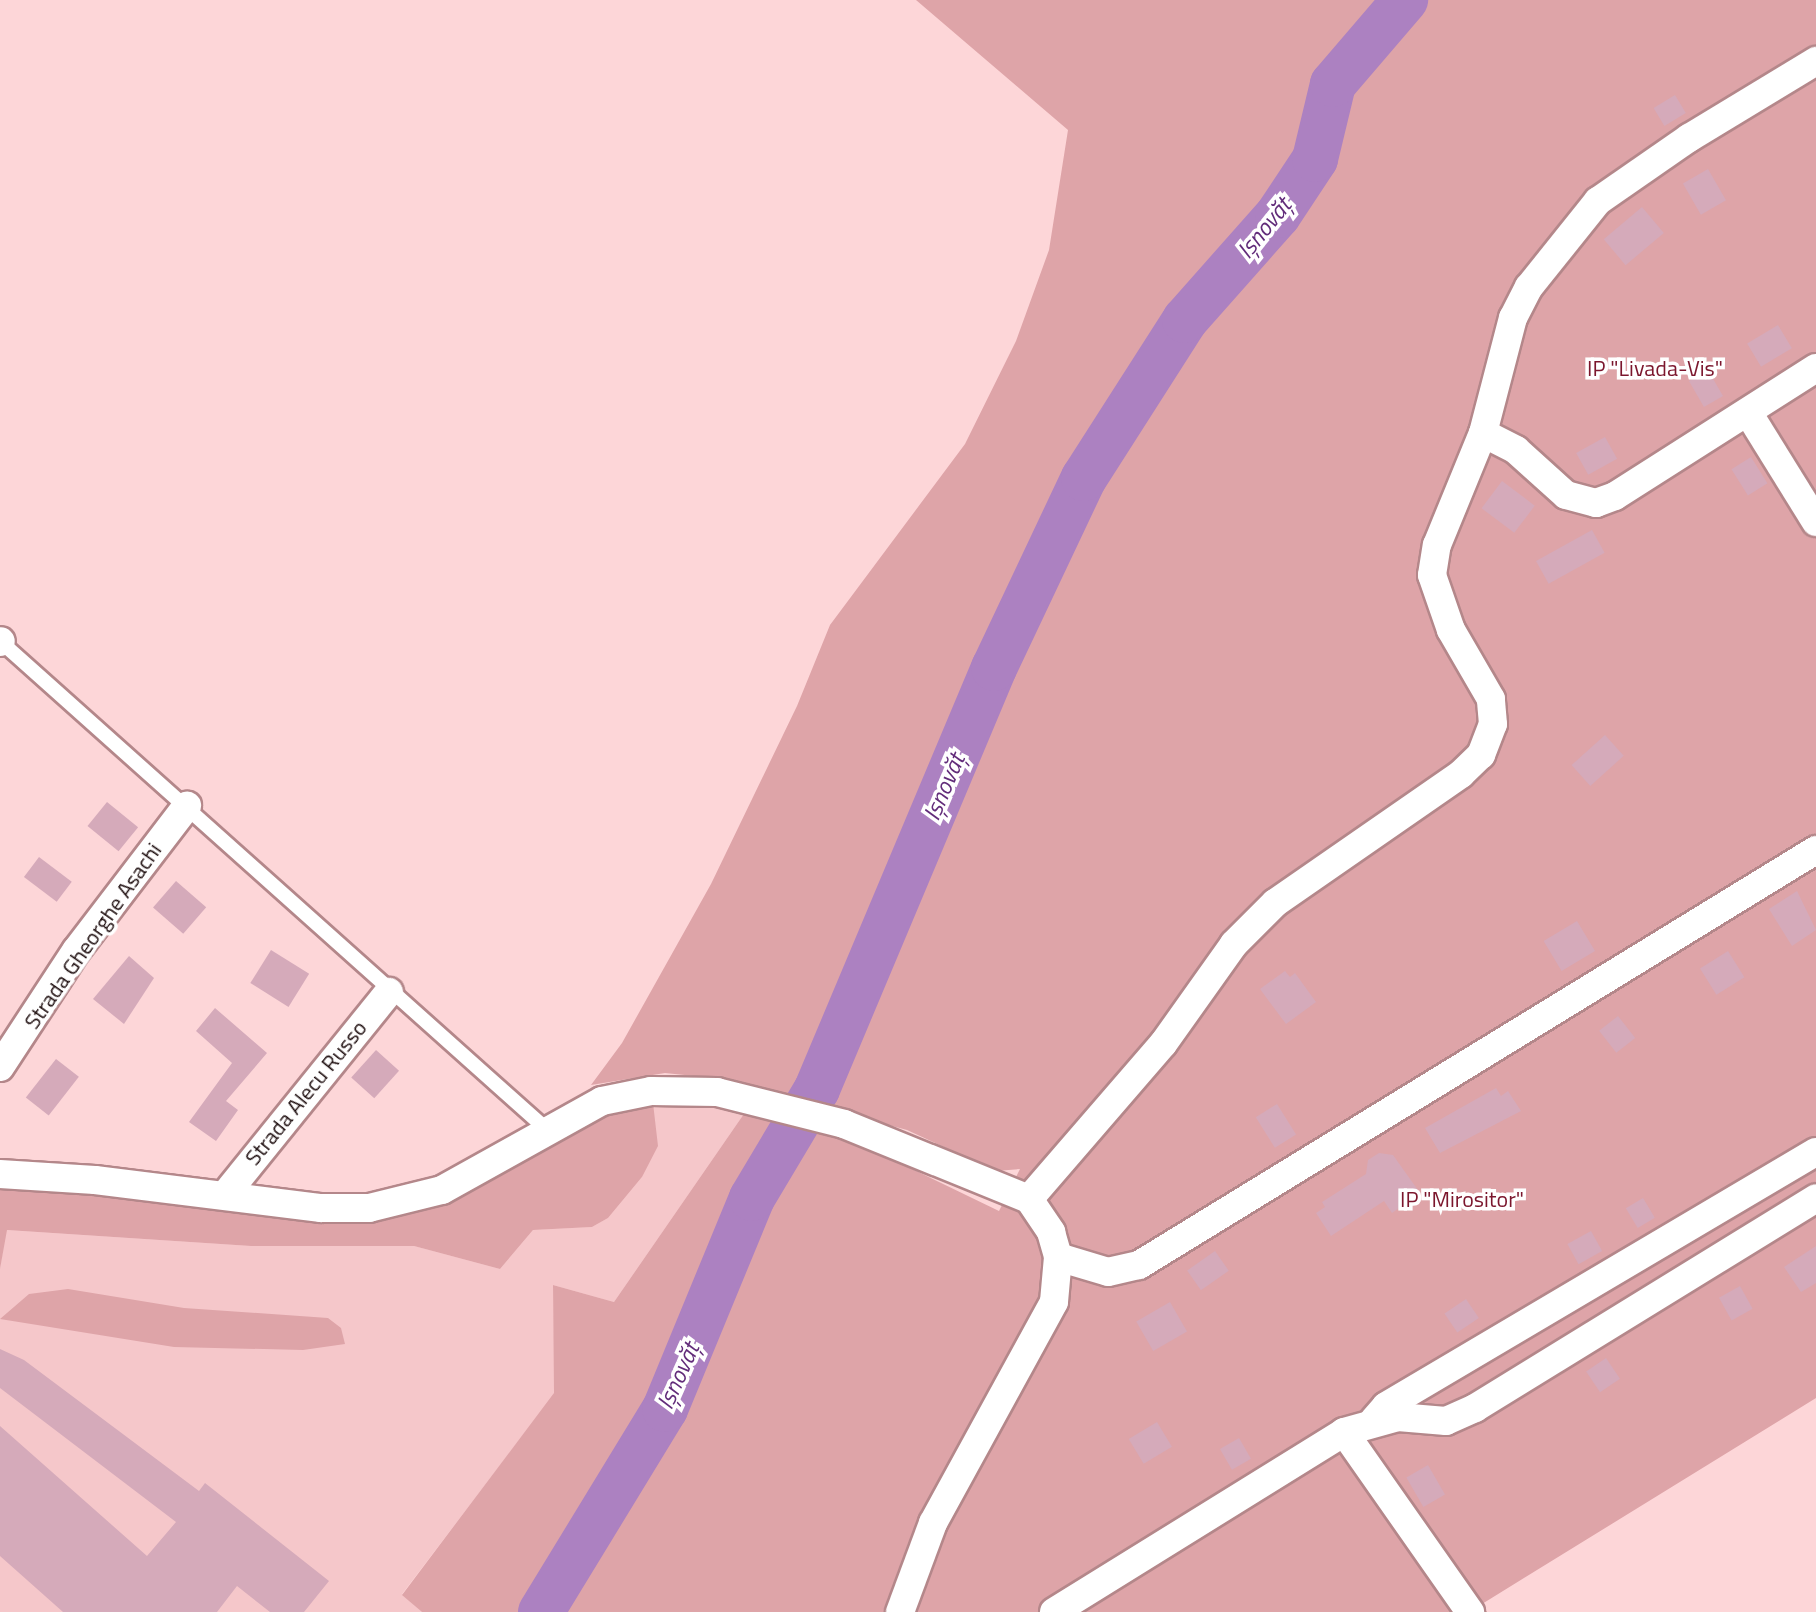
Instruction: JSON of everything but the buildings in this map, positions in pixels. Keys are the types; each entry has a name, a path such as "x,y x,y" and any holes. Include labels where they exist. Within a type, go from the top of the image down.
{"street":[{"path":"1029,1199 1163,1044 1234,944 1265,913 1481,755 1493,724 1491,699 1451,630 1432,575 1437,545 1483,433 1513,318 1529,287 1598,201 1689,138 1816,61"},
{"path":"1483,433 1516,450 1566,495 1596,503 1749,414 1816,368"},
{"path":"1749,414 1816,522"},
{"name":"Strada Gheorghe Asachi","path":"0,1067 76,951 187,806"},
{"path":"1058,1257 1108,1272 1139,1265 1816,850"},
{"name":"Strada Alecu Russo","path":"225,1195 389,992"},
{"path":"0,1174 225,1195 321,1208 408,1202 442,1190 545,1128 602,1101 651,1091 717,1092 844,1124 1029,1199 1051,1232 1058,1257 1054,1302 933,1523 900,1612"},
{"path":"1374,1420 1386,1406 1816,1152"},
{"path":"1054,1612 1344,1432 1374,1420 1446,1421 1465,1413 1816,1198"},
{"path":"1344,1432 1470,1612"}],"lane":[{"path":"0,641 187,806 389,992 545,1128"}],"shaded area":[{"path":"686,1100 748,1108 614,1302 553,1285 555,1393 402,1594 422,1612 0,1612 0,1269 6,1230 251,1246 414,1246 500,1269 533,1230 592,1227 608,1218 642,1177 653,1103"}],"green space":[{"path":"916,0 1816,0 1816,1398 1482,1604 1487,1612 422,1612 402,1595 554,1393 553,1285 614,1302 748,1108 846,1137 999,1211 1020,1169 996,1171 907,1130 714,1078 665,1073 591,1085 622,1043 711,884 797,706 830,625 965,444 1016,341 1049,250 1068,130"},
{"path":"653,1103 658,1146 642,1177 608,1218 592,1227 533,1230 500,1269 414,1246 251,1246 7,1230 0,1269 0,1183 366,1220 407,1215 452,1203 524,1156 609,1111"},
{"path":"68,1289 184,1308 328,1318 341,1328 345,1344 303,1350 174,1347 0,1319 29,1294"}],"waterway":[{"name":"Ișnovăț","path":"541,1612 665,1409 752,1198 817,1089 994,668 1084,478 1185,320 1278,215 1315,159 1333,84 1405,0"}],"park label":[{"name":"IP \"Livada-Vis\"","path":"1655,369"},
{"name":"IP \"Mirositor\"","path":"1462,1200"}]}
